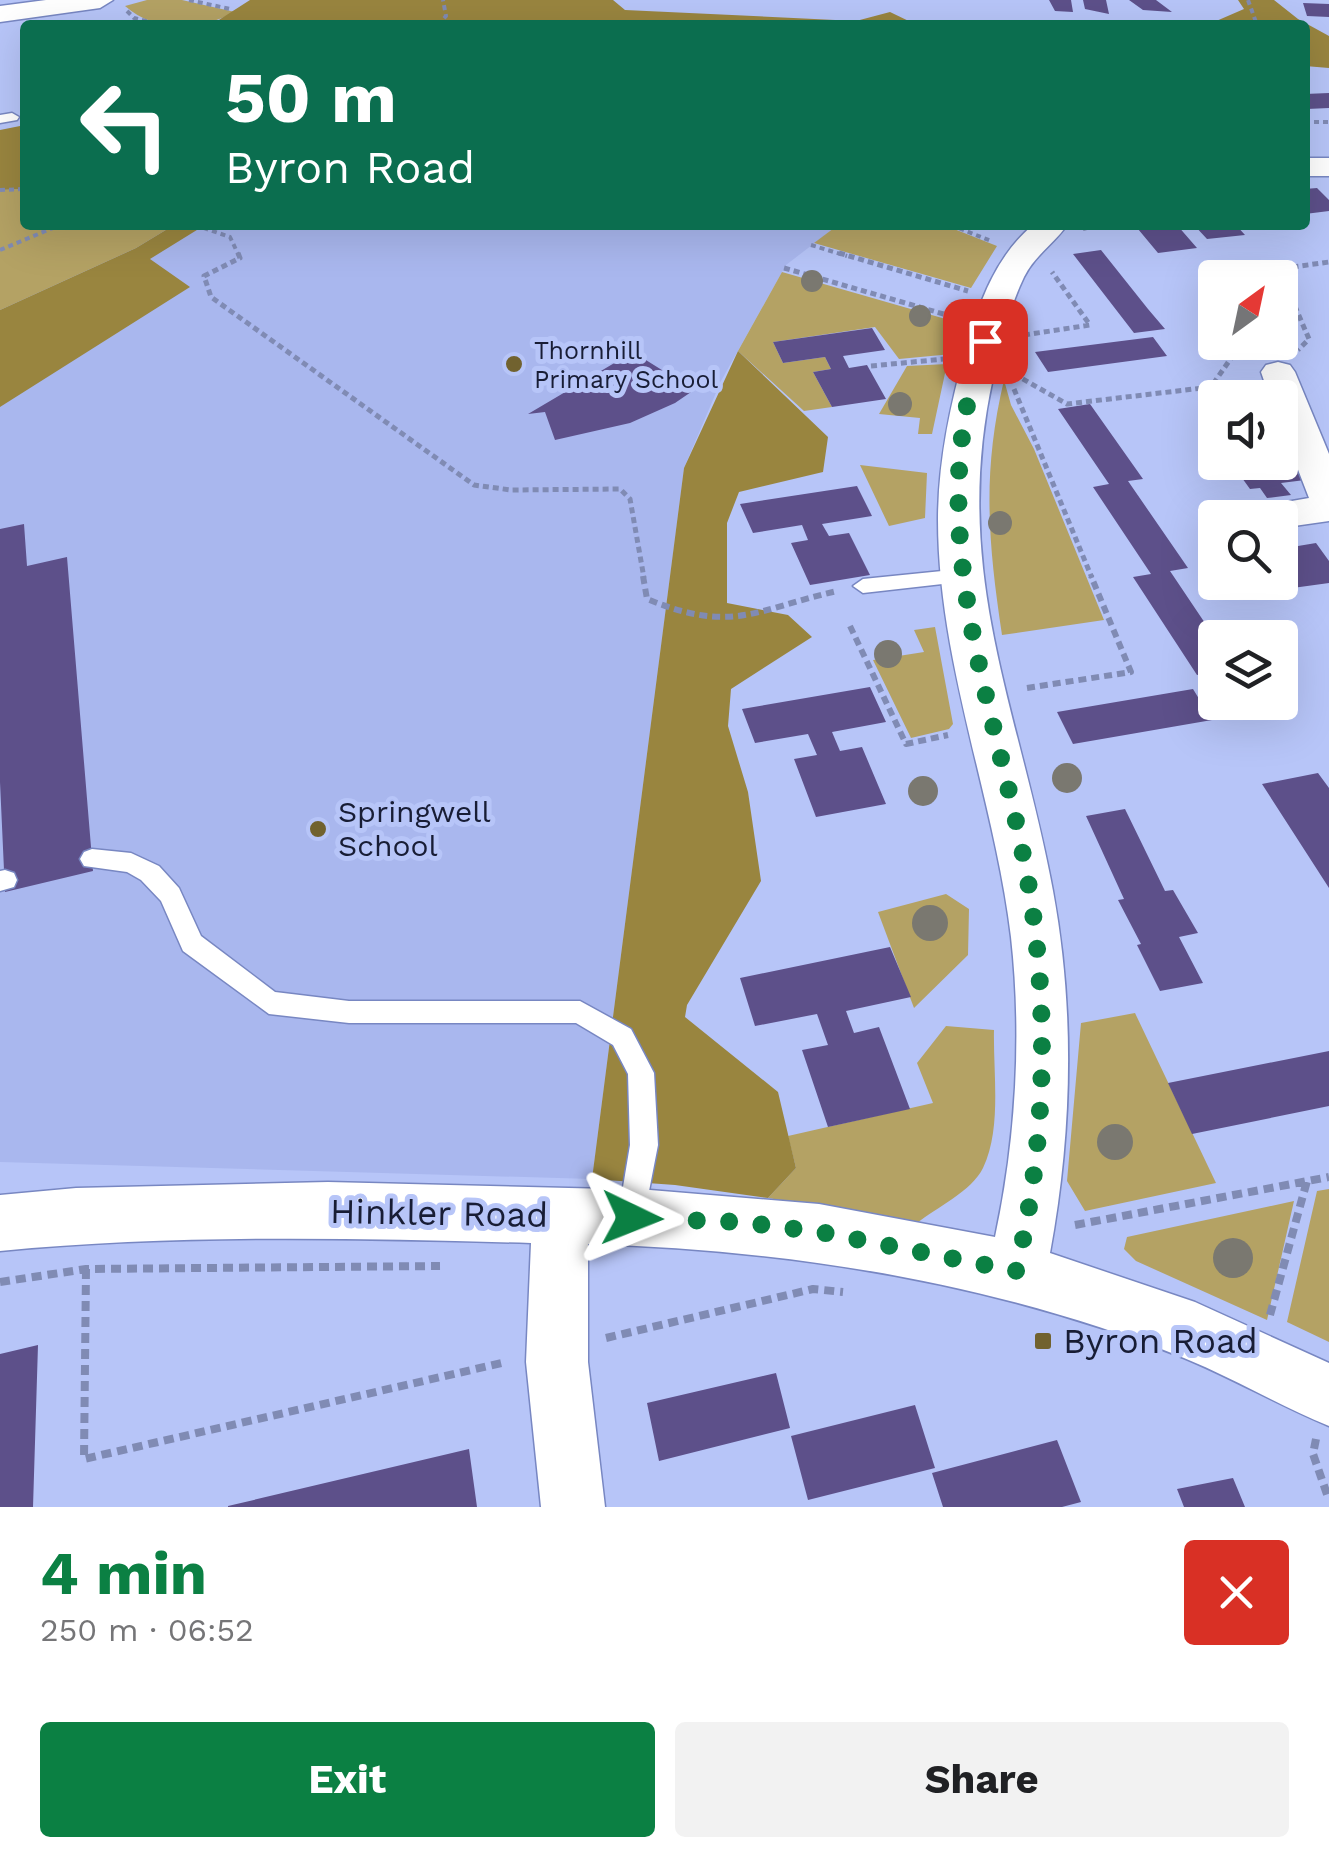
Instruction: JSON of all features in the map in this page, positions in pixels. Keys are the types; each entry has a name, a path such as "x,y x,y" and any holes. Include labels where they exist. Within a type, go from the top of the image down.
{"street":[{"path":"0,14 100,0"},
{"path":"1021,1252 1038,1106 1040,988 1026,872 962,576 958,506 962,437 988,330 1034,240"},
{"path":"1283,362 1329,500"},
{"path":"1298,512 1329,508"},
{"name":"Hinkler Road","path":"0,1224 76,1216 328,1210 562,1216 741,1222 872,1242 1021,1252 1329,1395"},
{"path":"562,1216 556,1264 556,1350 562,1442 574,1507"}],"lane":[{"path":"863,586 962,576"},
{"path":"92,859 131,863 150,874 170,895 192,943 269,1003 349,1012 580,1012 622,1037 640,1073 642,1091 644,1144 632,1218"}],"path":[{"path":"189,0 230,9"},
{"path":"125,9 142,20"},
{"path":"0,250 48,230"},
{"path":"210,230 230,237 240,258 204,276 211,296 474,484 510,494 582,487 620,489 630,499 647,599 685,617 711,621 748,618 804,597 863,586"},
{"path":"871,366 988,330 1090,325 1034,240 979,230"},
{"path":"811,246 988,330"},
{"path":"1298,266 1329,262"},
{"path":"784,268 988,330"},
{"path":"1298,313 1309,339 1298,351"},
{"path":"850,626 906,744 988,710 1131,672 1047,462 1018,405 1009,370 1067,404 1210,387 1236,350 1286,360"},
{"path":"1021,1252 1329,1177"},
{"path":"1258,1360 1306,1181"},
{"path":"86,1269 84,1459 814,1288 866,1295 872,1242"},
{"path":"0,1282 86,1269 457,1265"}],"shaded area":[{"path":"147,0 182,0 235,12 215,20 148,20 125,6"},
{"path":"250,0 613,0 625,10 835,20 219,20"},
{"path":"1238,0 1274,0 1300,20 1219,20 1244,9"},
{"path":"890,12 907,20 860,20"},
{"path":"1310,26 1329,36 1329,68 1310,66"},
{"path":"20,126 20,189 0,190 0,130"},
{"path":"20,189 20,230 166,230 136,248 0,310 0,190"},
{"path":"166,230 197,230 150,259 190,287 0,407 0,310 136,248"},
{"name":"Springwell School","path":"197,230 832,230 786,265 721,381 684,468 592,1179 0,1162 0,327 149,258"},
{"path":"831,230 957,230 997,246 971,288 814,243"},
{"path":"782,272 963,324 952,354 899,359 875,327 773,342 783,363 825,357 831,369 813,372 832,407 804,411 738,351"},
{"path":"738,351 828,437 823,472 739,492 727,523 727,603 788,615 812,637 731,689 728,726 748,792 761,881 687,1005 685,1017 778,1092 796,1168 768,1198 592,1179 684,468"},
{"path":"947,364 932,434 918,434 920,418 879,414 907,366"},
{"path":"1004,380 1011,405 1034,449 1104,620 1002,635 993,569 990,477"},
{"path":"860,465 927,473 925,518 889,526"},
{"path":"935,627 953,724 949,729 911,738 873,660 924,652 914,630"},
{"path":"946,894 969,909 968,955 914,1008 878,912"},
{"path":"1135,1013 1216,1183 1085,1211 1067,1181 1081,1023"},
{"path":"946,1026 994,1030 993,1136 983,1168 971,1184 917,1223 768,1198 796,1168 788,1136 933,1103 917,1063"},
{"path":"1329,1189 1329,1342 1287,1322 1317,1191"},
{"path":"1294,1201 1267,1320 1136,1261 1124,1249 1127,1237"}],"building":[{"path":"1049,0 1071,0 1073,12 1055,11"},
{"path":"1083,0 1106,0 1109,14 1085,9"},
{"path":"1129,0 1156,0 1172,12 1143,10"},
{"path":"1303,3 1329,4 1329,17 1307,16"},
{"path":"1329,93 1329,108 1310,109 1310,94"},
{"path":"1317,188 1329,200 1329,211 1310,213 1310,189"},
{"path":"1139,230 1181,230 1197,248 1158,253"},
{"path":"1199,230 1240,230 1245,235 1207,239"},
{"path":"1101,250 1165,329 1134,333 1073,254"},
{"path":"872,328 885,350 843,356 849,368 867,365 886,399 832,407 813,372 831,369 825,357 783,363 773,342"},
{"path":"1153,337 1167,356 1048,372 1035,352"},
{"path":"633,352 694,390 630,423 555,440 545,412 528,414"},
{"path":"1090,404 1143,479 1128,481 1188,568 1170,571 1203,620 1198,620 1198,675 1133,577 1151,574 1093,487 1109,484 1058,409"},
{"path":"1298,471 1305,480 1281,483 1291,495 1267,498 1260,488 1250,489 1244,480 1298,480"},
{"path":"857,486 872,516 822,524 829,536 849,533 870,575 810,585 791,543 808,540 802,525 753,533 740,504"},
{"path":"24,524 27,566 67,557 93,871 5,892 0,782 0,529"},
{"path":"1316,543 1329,561 1329,583 1298,587 1298,546"},
{"path":"870,687 886,722 832,732 840,751 862,747 886,804 816,817 794,759 817,755 808,734 755,743 742,709"},
{"path":"1193,689 1198,697 1198,720 1212,720 1073,744 1057,712"},
{"path":"1318,773 1329,788 1329,888 1262,784"},
{"path":"1125,809 1165,891 1173,890 1198,933 1179,937 1203,983 1160,991 1137,945 1141,944 1118,900 1124,899 1086,816"},
{"path":"890,947 911,997 846,1011 854,1033 879,1027 910,1109 828,1127 802,1050 828,1045 817,1014 755,1026 740,978"},
{"path":"1329,1051 1329,1106 1192,1134 1168,1083"},
{"path":"38,1345 33,1507 0,1507 0,1354"},
{"path":"776,1373 790,1428 659,1461 647,1403"},
{"path":"915,1405 935,1468 808,1500 791,1436"},
{"path":"1057,1440 1081,1502 1062,1507 943,1507 932,1473"},
{"path":"469,1449 477,1507 228,1507 228,1506"},
{"path":"1233,1478 1245,1507 1184,1507 1177,1489"}],"place":[{"name":"Thornhill Primary School","path":"514,364"},
{"name":"Springwell School","path":"318,829"},
{"name":"Byron Road","path":"1043,1341"}],"route":[{"path":"632,1218 741,1222 820,1232 1016,1271 1025,1234 1035,1152 1040,988 1026,872 966,608 959,548 962,437 985,341"}]}
